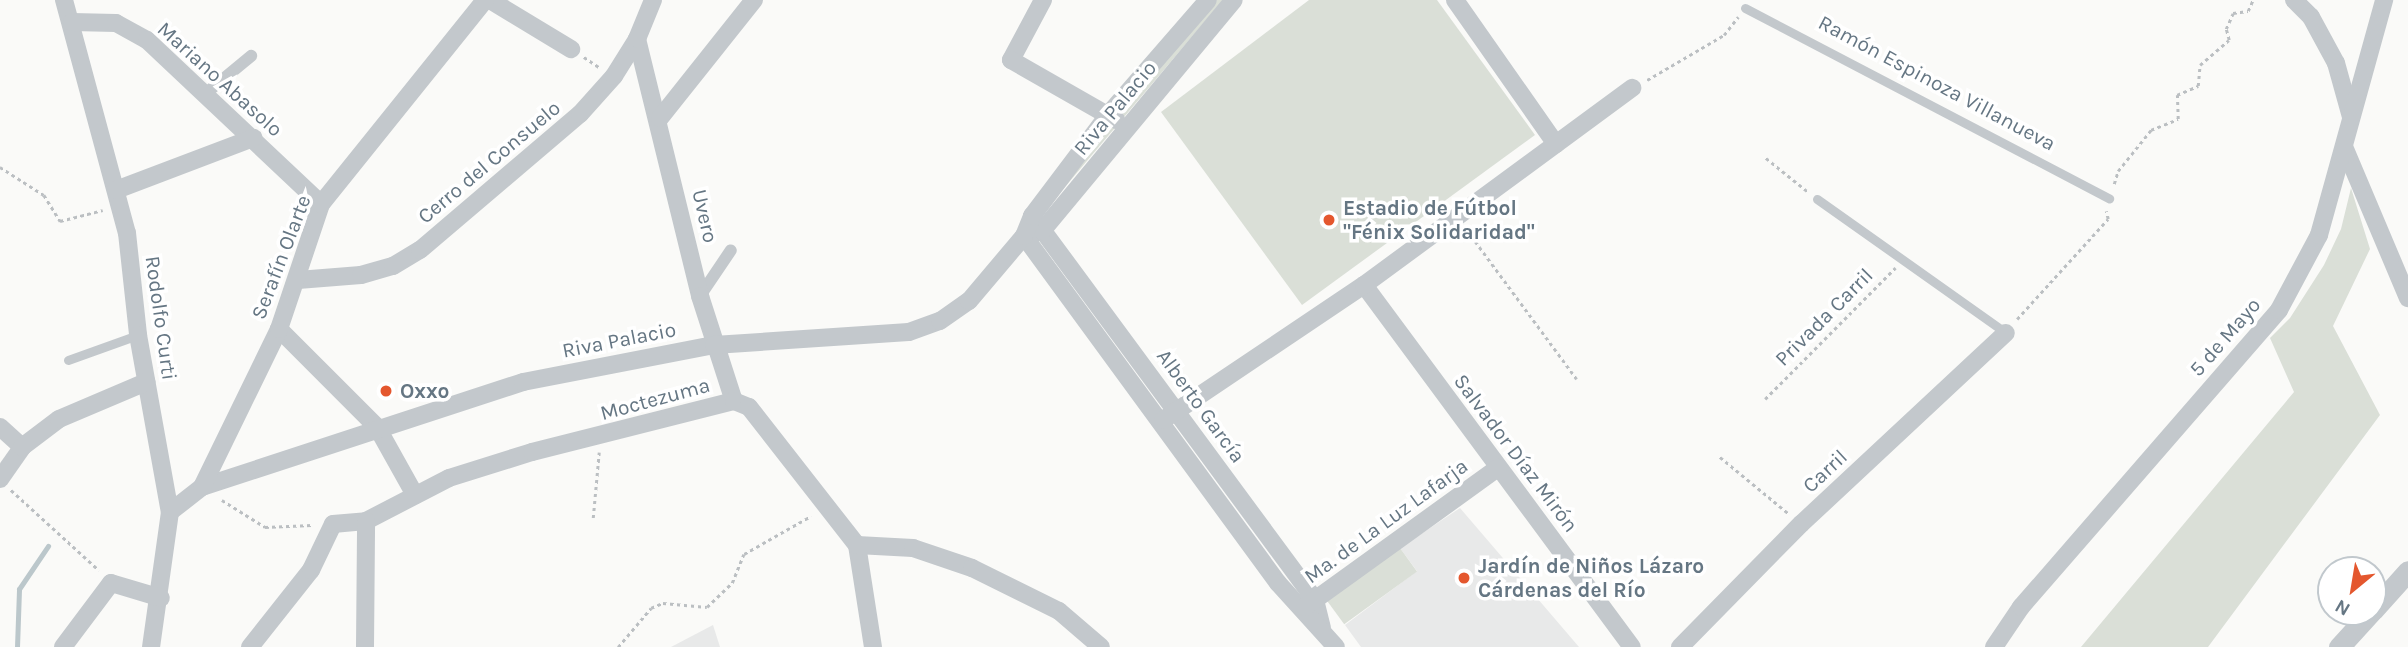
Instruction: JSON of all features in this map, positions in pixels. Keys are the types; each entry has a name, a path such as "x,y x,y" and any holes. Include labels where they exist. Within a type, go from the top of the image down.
{"street":[{"name":"Rodolfo Curti","path":"64,0 127,233 138,335 170,512 151,647"},
{"name":"Serafín Olarte","path":"170,512 202,487 279,329 321,204 485,0"},
{"path":"490,0 571,49"},
{"name":"Cerro del Consuelo","path":"298,279 361,275 393,266 420,250 530,160 614,76 637,39 653,0"},
{"path":"660,118 754,0"},
{"path":"1044,0 1011,60 1128,127"},
{"name":"Riva Palacio","path":"1033,228 1108,115 1208,0"},
{"name":"Riva Palacio","path":"202,487 377,427 523,382 714,345 909,332 940,321 969,301 1128,127 1234,0"},
{"path":"1455,0 1556,144"},
{"path":"2294,0 2311,17 2336,63 2352,120"},
{"name":"5 de Mayo","path":"1994,647 2021,607 2279,310 2319,235 2345,149 2384,0"},
{"name":"Mariano Abasolo","path":"72,22 116,23 147,40 321,204"},
{"name":"Uvero","path":"637,39 660,118 700,296 734,401"},
{"path":"205,94 251,56"},
{"path":"1170,416 1364,285 1632,88"},
{"path":"116,190 253,138"},
{"path":"2345,149 2408,298"},
{"name":"Alberto García","path":"1033,228 1336,647"},
{"path":"700,296 731,250"},
{"name":"Salvador Díaz Mirón","path":"1364,285 1632,647"},
{"path":"279,329 377,427 415,495"},
{"name":"Carril","path":"1680,647 1801,524 2006,333"},
{"path":"5,484 22,447 59,419 146,382"},
{"name":"Moctezuma","path":"333,524 366,521 449,478 531,453 734,401 749,407 857,545"},
{"path":"0,428 22,447"},
{"name":"Ma. de La Luz Lafarja","path":"1308,606 1498,468"},
{"path":"365,647 366,521"},
{"path":"250,647 312,570 333,524"},
{"path":"873,647 857,545 913,548 972,568 1059,611 1101,647"},
{"path":"2387,594 2408,571"},
{"path":"62,647 111,583 160,598"},
{"path":"2339,647 2358,626"}],"lane":[{"name":"Ramón Espinoza Villanueva","path":"1745,8 2109,198"},
{"path":"1817,199 1905,258 2006,333"},
{"path":"68,360 138,335"}],"path":[{"path":"2006,333 2108,219 2109,198 2118,171 2151,130 2178,119 2177,95 2198,86 2200,65 2229,40 2226,29 2233,13 2248,11 2253,0"},
{"path":"1632,88 1724,35 1745,8"},
{"path":"571,49 614,76"},
{"path":"1766,158 1817,199"},
{"path":"0,167 44,195 60,221 102,208 110,225 127,233"},
{"path":"1458,217 1577,379"},
{"name":"Privada Carril","path":"1765,399 1905,258"},
{"path":"593,518 598,438"},
{"path":"1720,457 1801,524"},
{"path":"5,484 89,558 111,583"},
{"path":"202,487 265,527 333,524"},
{"path":"618,647 623,635 651,608 663,603 707,607 732,583 744,554 828,507"}],"shaded area":[{"path":"1216,0 1223,0 1048,207 1047,203"},
{"name":"Estadio de Fútbol \"Fénix Solidaridad\"","path":"1309,0 1437,0 1535,135 1302,305 1161,112"},
{"path":"2351,188 2370,249 2333,326 2380,415 2208,647 2081,647 2294,392 2270,338 2290,318 2324,265 2341,229"},
{"name":"Jardín de Niños Lázaro Cárdenas del Río","path":"1460,508 1579,647 1361,647 1345,625 1417,571 1400,548"},
{"path":"1400,548 1417,571 1344,624 1327,601"},
{"path":"713,625 720,647 671,647"}],"waterway":[{"path":"17,647 19,589 48,546"}],"place":[{"name":"Estadio de Fútbol \"Fénix Solidaridad\"","path":"1329,220"},
{"name":"Oxxo","path":"386,391"},
{"name":"Jardín de Niños Lázaro Cárdenas del Río","path":"1464,578"}]}
